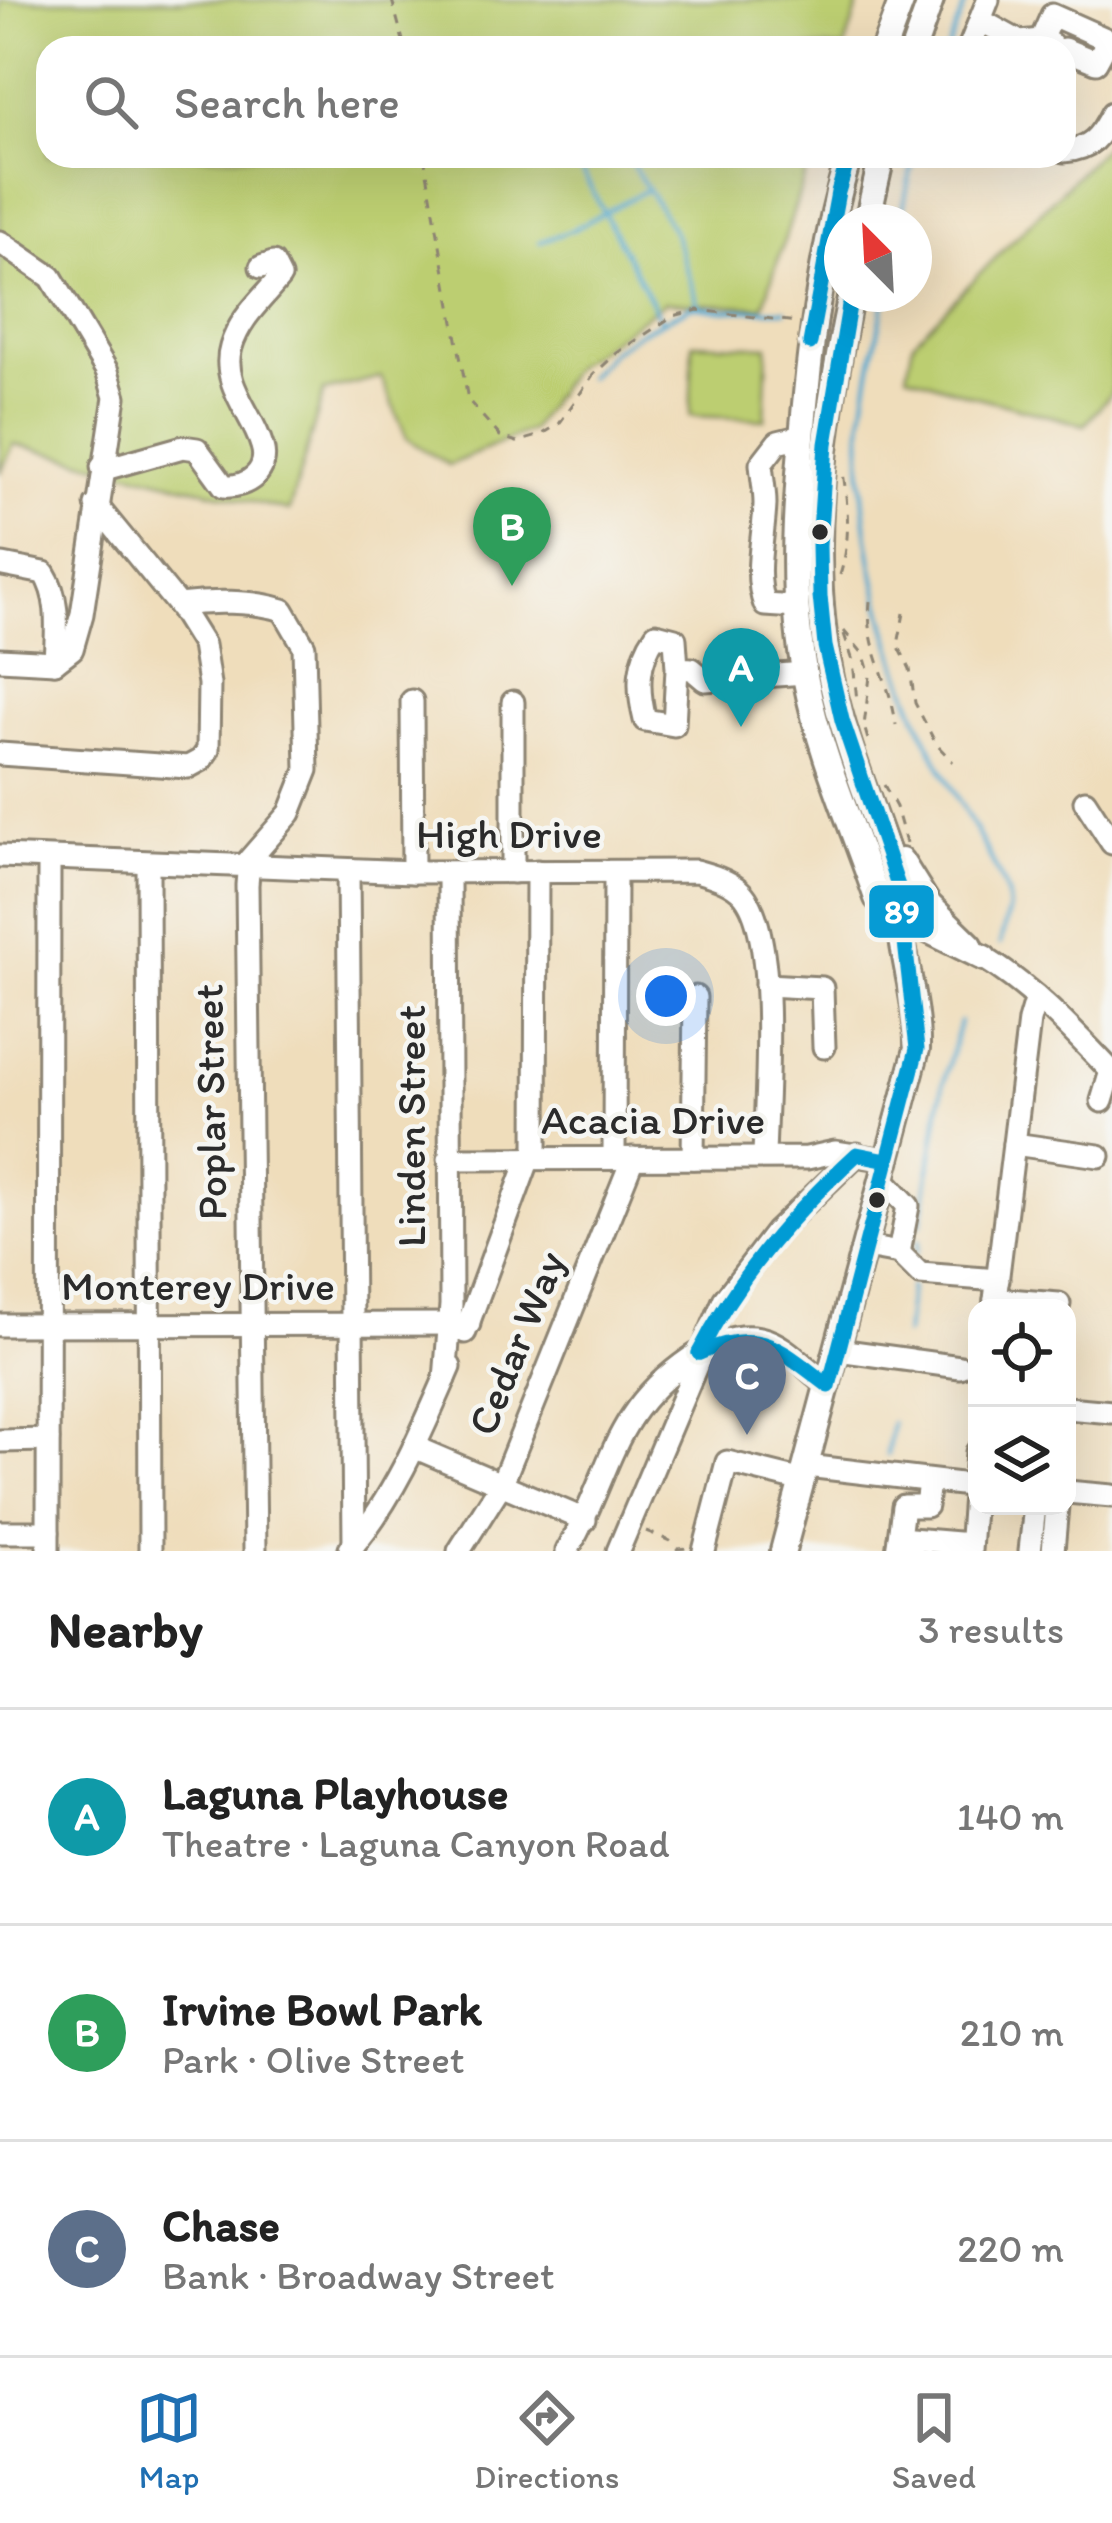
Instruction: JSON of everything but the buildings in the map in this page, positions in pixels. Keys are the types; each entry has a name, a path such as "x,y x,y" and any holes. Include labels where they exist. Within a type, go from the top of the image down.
{"main road":[{"path":"888,36 902,0"},
{"path":"918,36 931,0"},
{"path":"845,168 814,324 795,506 797,607 805,673 815,717 877,898 897,916 975,955"},
{"path":"871,204 879,168"},
{"path":"782,1551 917,1049 918,1015 897,916 898,889 836,700 833,603 820,511 823,454 848,312"},
{"path":"797,607 833,603"},
{"path":"880,828 928,904 975,955"},
{"path":"910,976 931,956 975,955"}],"street":[{"path":"984,10 1013,36"},
{"path":"1076,149 1099,138 1112,113"},
{"path":"0,242 51,277 112,383 115,398 82,614 72,649 55,662 0,659"},
{"path":"102,467 183,447 197,449 224,486 238,487 257,476 264,461 262,443 244,416 229,368 230,348 253,304 280,277 273,263 260,267"},
{"path":"797,607 765,605 762,599 759,571 765,504 761,464 778,442 802,436"},
{"path":"0,754 188,767 208,750 209,684 203,645 178,605 96,505"},
{"path":"3,565 44,573 51,584 56,610 55,662"},
{"path":"178,605 267,605 283,610 304,646 308,770 300,796 249,860 248,868"},
{"path":"677,668 692,669 705,680 805,673"},
{"path":"412,701 413,872"},
{"path":"513,702 513,872"},
{"path":"1085,801 1112,842"},
{"path":"202,866 225,859 274,830"},
{"name":"High Drive","path":"0,856 449,873 696,871 740,890 764,934 764,1157"},
{"path":"0,1532 48,1541 49,861"},
{"path":"148,865 150,1551"},
{"name":"Poplar Street","path":"248,868 254,1551"},
{"path":"348,870 351,1548"},
{"path":"351,1548 414,1447 445,1379 459,1323 533,1158 537,872"},
{"path":"615,872 624,1157"},
{"name":"Linden Street","path":"449,873 449,1159 459,1323"},
{"path":"975,955 1036,997 1112,1072 1102,1101"},
{"path":"766,985 822,988 824,1047"},
{"path":"693,1158 694,997"},
{"path":"866,1247 899,1253 920,1274 996,1296 1029,1021 1036,997"},
{"path":"1014,1144 1099,1156"},
{"path":"618,1551 724,1300 758,1253 829,1180 846,1153 885,1170 908,1206 899,1253"},
{"name":"Acacia Drive","path":"449,1159 806,1158 846,1153"},
{"name":"Cedar Way","path":"459,1551 502,1483 624,1157"},
{"path":"806,1158 829,1180"},
{"name":"Monterey Drive","path":"0,1325 459,1323"},
{"path":"567,1551 632,1411 648,1391 699,1353 723,1340 760,1338 784,1349 829,1386"},
{"path":"838,1350 967,1368"},
{"path":"1076,1409 1112,1412"},
{"path":"0,1441 48,1440"},
{"path":"414,1447 585,1520"},
{"path":"704,1551 727,1462 968,1485"},
{"path":"929,1481 926,1506 903,1506 898,1544 970,1547 973,1515"},
{"path":"1076,1493 1112,1496"},
{"path":"1030,1551 1034,1515"},
{"path":"1052,1551 1056,1515"}],"path":[{"path":"392,0 402,36"},
{"path":"426,168 468,400 500,436 517,442 559,424 593,375 617,352 673,316 698,310 814,324"},
{"path":"844,458 848,530 833,603 854,662 857,707 868,735 868,754"},
{"path":"869,601 869,640 892,693 896,724"},
{"path":"904,613 898,645 910,669 915,704 936,744 952,762"},
{"path":"843,630 867,666 869,700 864,726"},
{"path":"867,666 878,662"},
{"path":"877,773 896,806 897,822 914,859"},
{"path":"639,1529 670,1541 677,1549 686,1546 694,1551"}],"green space":[{"path":"0,0 860,0 849,36 36,36 36,168 807,168 763,307 665,302 573,367 531,430 449,465 407,439 381,377 324,391 289,511 14,444 0,473"},
{"path":"1112,139 1112,392 1085,425 907,374 913,342"},
{"path":"693,343 768,346 765,419 690,416"}],"waterway":[{"path":"953,36 967,0"},
{"path":"580,168 661,320"},
{"path":"634,168 673,230 699,306"},
{"path":"904,204 911,168"},
{"path":"540,242 646,190"},
{"path":"588,377 612,351 692,306 786,310"},
{"path":"882,312 861,436 872,562 898,665 923,731 1007,893 1009,908 1000,944"},
{"path":"921,1224 943,1084 960,1022"},
{"path":"917,1252 919,1240"},
{"path":"905,1334 910,1287"},
{"path":"887,1455 892,1423"}],"transit line":[{"name":"89","path":"810,343 845,168"},
{"name":"89","path":"699,1353 721,1345 755,1342 783,1352 829,1386 917,1049 899,889 842,720 825,646 820,596 826,444 848,312"},
{"name":"89","path":"699,1353 749,1271 811,1199 857,1154 887,1160"}],"place":[{"name":"Irvine Bowl Park","path":"512,586"},
{"name":"Laguna Playhouse","path":"741,727"},
{"name":"Chase","path":"747,1435"}]}
